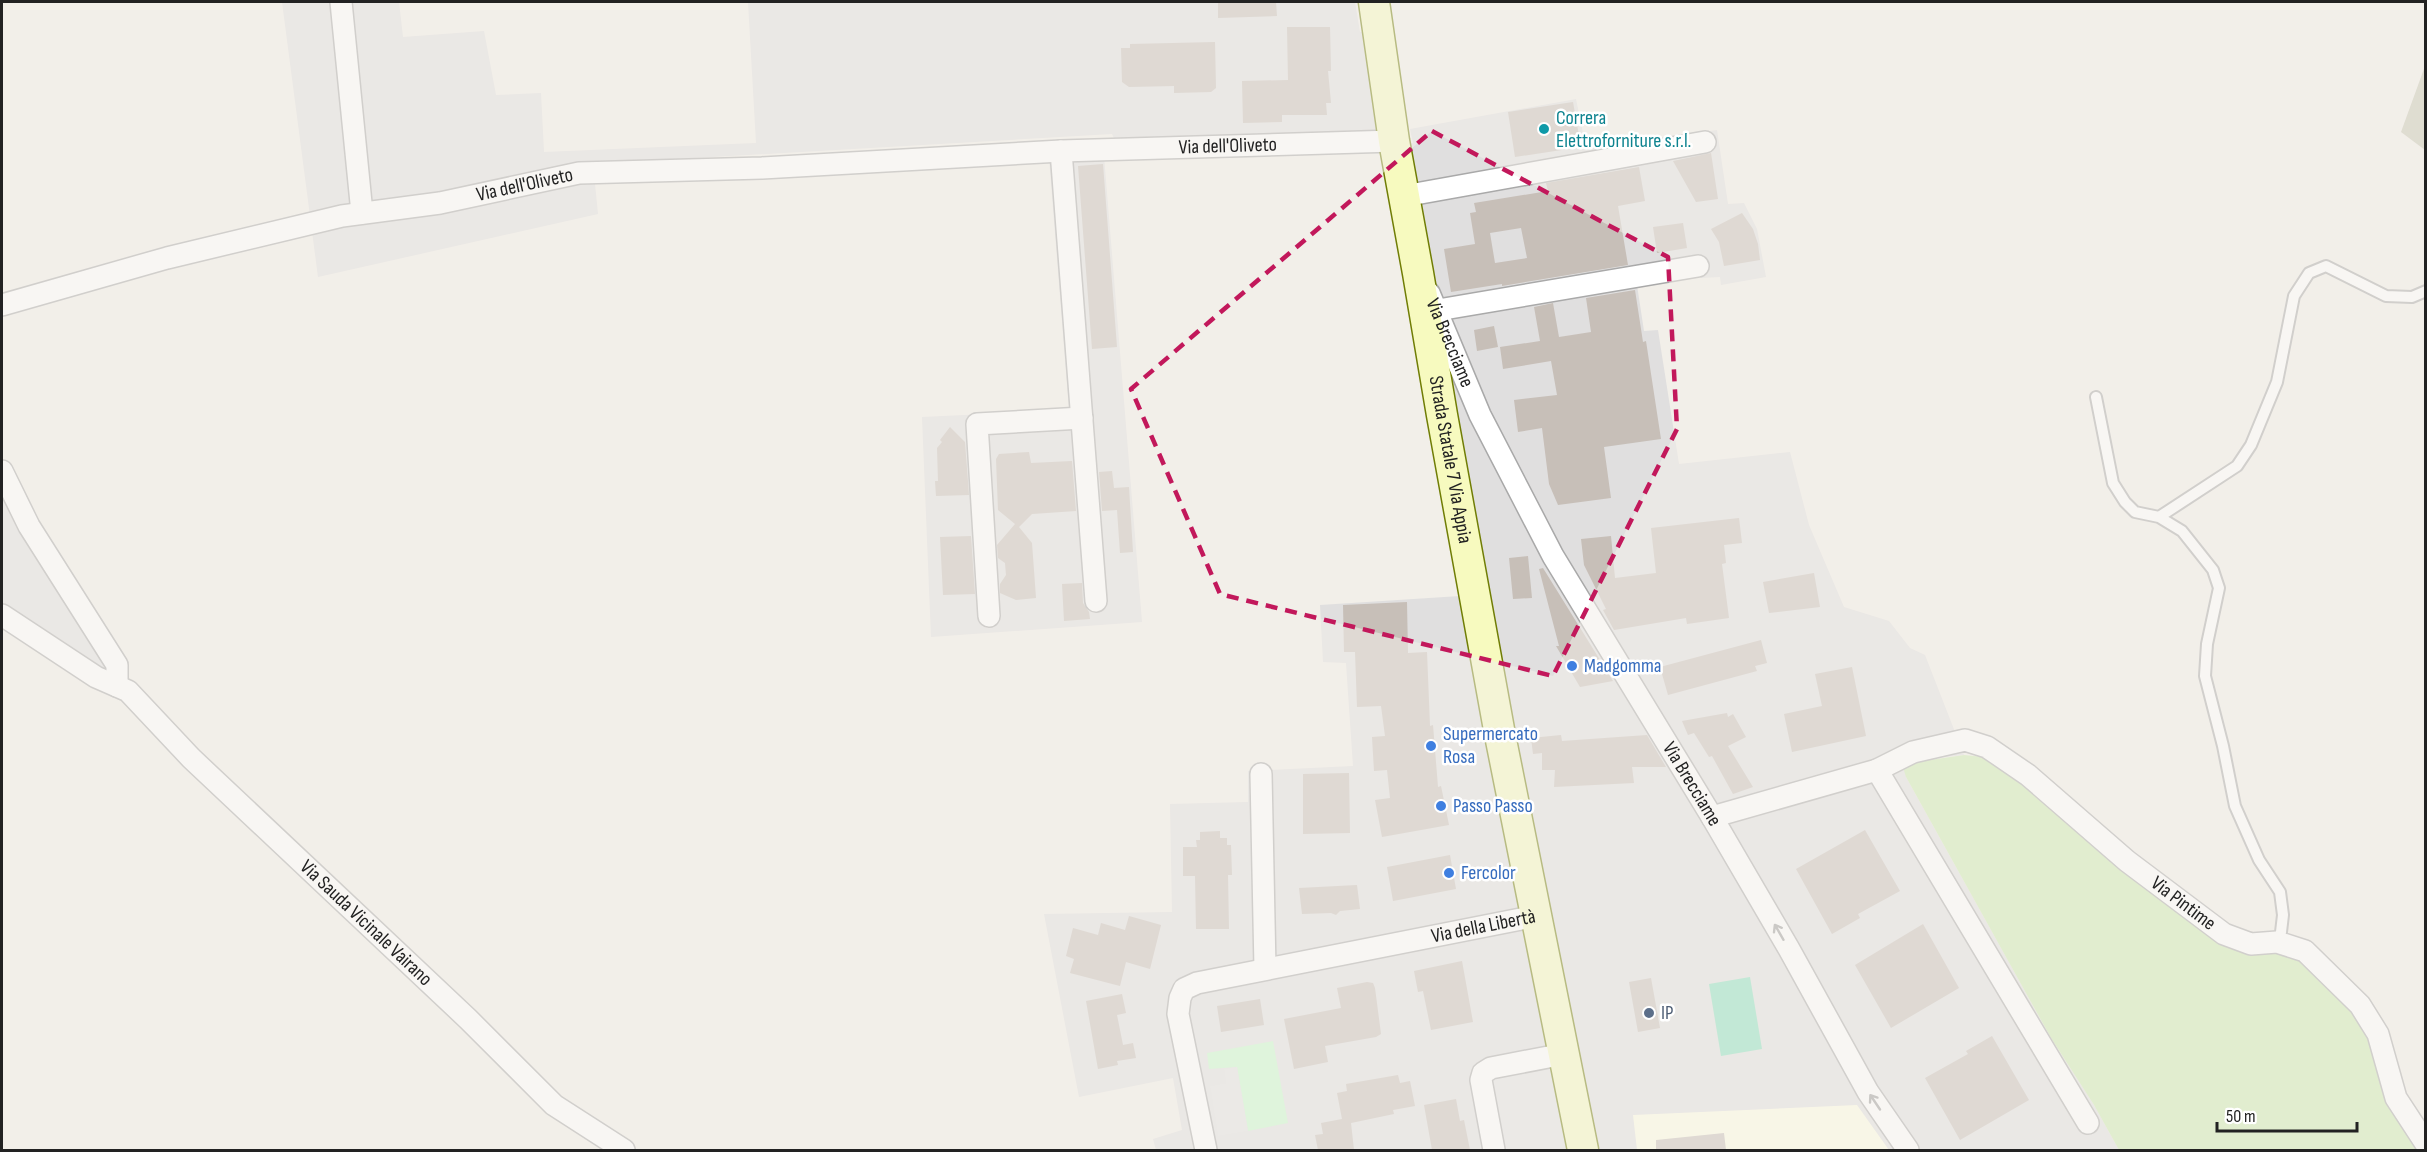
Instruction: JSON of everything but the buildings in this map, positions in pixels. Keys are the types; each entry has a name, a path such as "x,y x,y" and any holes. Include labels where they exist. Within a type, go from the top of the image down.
{"main road":[{"name":"Strada Statale 7 Via Appia","path":"1374,2 1394,141 1419,273 1443,423 1500,735 1536,916"},
{"name":"Via della Libertà","path":"1536,916 1583,1150"}],"street":[{"path":"341,2 362,213"},
{"name":"Via dell'Oliveto","path":"2,305 167,258 342,216 440,203 579,173 762,168 1061,151 1394,141"},
{"path":"1404,196 1705,142"},
{"path":"1061,151 1096,602"},
{"path":"1438,310 1698,266"},
{"name":"Via Brecciame","path":"1419,273 1438,310 1480,415 1553,556 1712,817 1789,949 1868,1092 1908,1150"},
{"name":"Via Brecciame","path":"1443,423 1452,411 1462,405 1472,407 1480,415"},
{"path":"989,616 977,424 1082,418"},
{"path":"2,471 29,526 117,665 117,686"},
{"name":"Via Sauda Vicinale Vairano","path":"2,615 96,677 128,691 191,758 460,1011 554,1105 624,1150"},
{"name":"Via Pintime","path":"1712,817 1878,770 1913,752 1965,740 1987,747 2028,775 2127,861 2224,934 2251,944 2277,942 2305,951 2360,1005 2378,1034 2396,1098 2426,1144"},
{"path":"1878,770 2088,1123"},
{"path":"1261,774 1266,969"},
{"name":"Via della Libertà","path":"1206,1150 1178,1014 1184,988 1197,983 1536,916"},
{"path":"1494,1150 1481,1080 1483,1073 1491,1068 1564,1054"}],"lane":[{"path":"2159,517 2237,466 2251,445 2277,382 2294,296 2309,273 2326,266 2386,296 2412,297 2426,291"},
{"path":"2096,397 2113,483 2125,502 2135,512 2159,517 2182,531 2213,570 2219,588 2207,644 2205,676 2235,806 2259,860 2280,892 2283,915 2277,942"}],"highlighted area":[{"path":"1432,131 1668,257 1677,429 1553,676 1220,594 1131,389"}],"shaded area":[{"path":"282,2 399,2 403,37 484,31 496,95 541,93 544,152 756,143 748,2 1355,2 1360,32 1365,32 1382,133 1115,140 1112,134 593,164 598,214 318,277"},
{"path":"2425,66 2426,150 2401,132"},
{"path":"1576,99 1586,148 1717,130 1728,204 1744,203 1757,229 1766,277 1721,285 1720,277 1701,278 1700,274 1637,285 1644,331 1658,330 1679,464 1790,452 1809,525 1844,607 1889,621 1910,648 1925,655 1964,755 1937,758 1906,777 2051,1038 2094,1105 2119,1150 1156,1150 1153,1139 1182,1130 1173,1078 1079,1097 1044,914 1172,912 1170,804 1248,802 1248,771 1353,766 1346,663 1323,662 1320,605 1460,596 1388,150 1413,143 1410,129"},
{"path":"1104,156 1142,622 931,637 922,417 1069,410 1049,158"},
{"path":"2,488 108,663 108,673 2,605"},
{"path":"1551,1064 1567,1150 1505,1150 1492,1075"},
{"path":"1237,1067 1248,1131 1218,1136 1210,1086 1226,1083 1224,1069"},
{"path":"1857,1105 1889,1150 1637,1150 1633,1115"}],"green space":[{"path":"1964,755 1995,758 2223,940 2298,955 2368,1027 2420,1150 2119,1150 2094,1105 2051,1038 1906,777 1902,764"},
{"path":"1750,977 1762,1049 1721,1056 1709,984"},
{"path":"1273,1041 1288,1123 1248,1131 1237,1067 1209,1069 1207,1053"}],"place":[{"name":"Correra Elettroforniture s.r.l.","path":"1544,129"},
{"name":"Madgomma","path":"1572,666"},
{"name":"Supermercato Rosa","path":"1431,746"},
{"name":"Passo Passo","path":"1441,806"},
{"name":"Fercolor","path":"1449,873"},
{"name":"IP","path":"1649,1013"}]}
